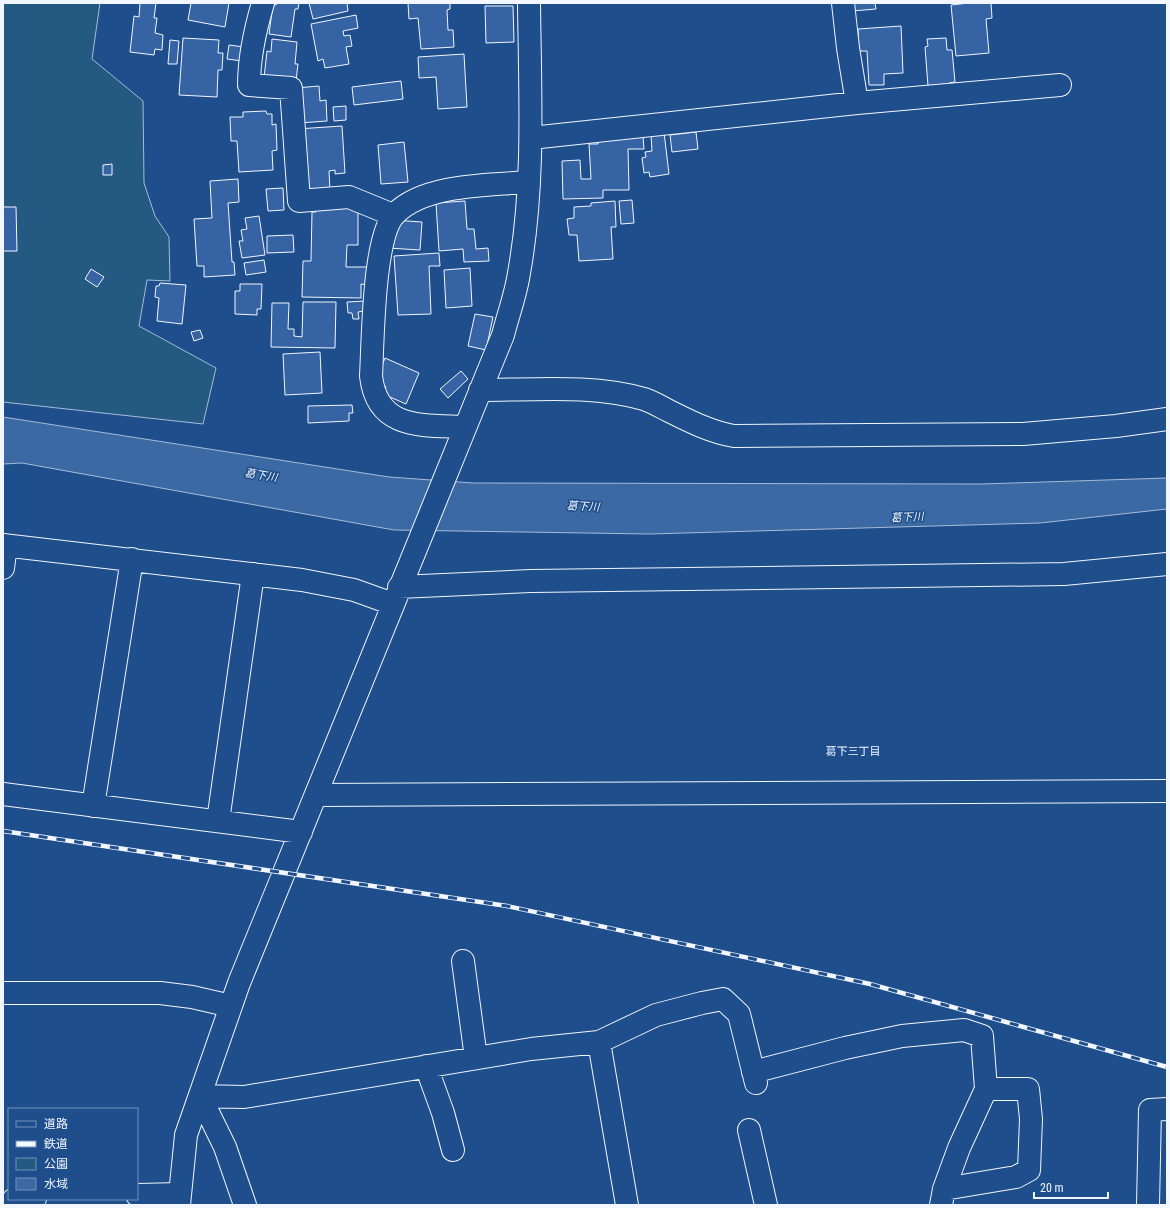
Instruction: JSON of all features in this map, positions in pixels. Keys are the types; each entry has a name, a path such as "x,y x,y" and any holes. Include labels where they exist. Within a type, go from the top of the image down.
{"street":[{"path":"263,3 251,50 249,85 291,88 299,201 349,197 394,215"},
{"path":"138,1195 180,1199 186,1135 231,1006 396,595 503,335 519,275 529,182 531,138 529,3"},
{"path":"843,3 848,48 857,104"},
{"path":"531,138 857,104 1060,85"},
{"path":"465,427 419,425 400,421 388,414 378,402 373,390 371,376 379,262 386,227 394,215 403,207 420,198 446,190 529,182"},
{"path":"480,390 573,390 628,394 647,400 698,425 719,433 734,436 1023,434 1116,426 1167,419"},
{"path":"3,568 4,545 302,580 354,590 396,595 538,581 1064,574 1167,564"},
{"path":"93,806 132,559"},
{"path":"218,821 253,574"},
{"path":"316,795 1167,792"},
{"path":"3,794 301,832"},
{"path":"462,961 476,1058"},
{"path":"3,993 160,993 192,997 231,1006"},
{"path":"200,1096 244,1097 531,1049 599,1042 656,1015 723,999 739,1014 754,1078 845,1048 902,1036 964,1030 982,1036 986,1089 959,1148 943,1197"},
{"path":"599,1042 627,1205"},
{"path":"426,1066 443,1113 453,1150"},
{"path":"943,1197 1016,1177 1029,1170 1031,1119 1028,1089 986,1089"},
{"path":"200,1096 225,1146 245,1205"},
{"path":"1148,1205 1150,1110 1167,1109"},
{"path":"749,1130 766,1205"}],"green space":[{"path":"3,3 100,3 92,59 143,101 144,183 155,216 169,237 170,281 147,280 139,326 216,368 203,424 3,402"}],"water":[{"name":"葛下川","path":"3,417 389,477 473,483 982,484 1167,478 1167,509 1040,523 649,534 394,530 22,463 3,464"}],"building":[{"path":"140,3 156,3 154,18 157,18 155,33 163,35 162,50 155,49 154,55 130,52 134,16 139,17"},
{"path":"191,3 229,3 225,27 188,20"},
{"path":"277,3 299,3 298,9 295,9 291,37 269,34 273,4 276,5"},
{"path":"309,3 347,3 348,11 313,19"},
{"path":"408,3 450,3 450,9 447,10 448,30 453,30 454,47 421,49 418,18 409,19"},
{"path":"851,3 875,3 876,9 852,11"},
{"path":"991,3 992,18 986,19 989,53 956,56 951,5"},
{"path":"485,6 513,6 514,42 486,43"},
{"path":"356,15 358,28 343,31 344,36 350,35 352,46 346,47 349,64 325,68 323,59 318,61 311,24"},
{"path":"901,26 903,73 884,74 884,85 869,85 867,51 859,51 858,29"},
{"path":"183,38 219,40 218,53 223,53 222,70 218,70 217,97 179,95"},
{"path":"946,38 947,50 952,50 955,82 949,83 950,87 928,86 925,47 928,46 927,39"},
{"path":"272,39 297,42 295,64 298,64 296,81 264,78 267,51 271,52"},
{"path":"170,40 179,41 177,64 168,64"},
{"path":"229,45 244,47 242,61 227,59"},
{"path":"464,54 467,107 438,109 436,77 419,78 418,57"},
{"path":"401,81 403,99 354,105 352,87"},
{"path":"319,86 320,101 326,100 327,121 299,123 296,88"},
{"path":"346,106 346,120 334,121 333,107"},
{"path":"266,111 267,114 272,114 272,125 276,124 277,150 272,151 273,170 239,172 237,141 231,141 230,117 243,117 243,112"},
{"path":"342,126 345,173 335,174 335,170 329,171 330,191 299,193 297,129"},
{"path":"664,132 669,174 650,177 649,172 644,173 642,158 646,157 645,152 652,151 651,134"},
{"path":"696,132 698,149 672,152 670,135"},
{"path":"643,136 644,149 628,149 629,190 603,190 603,198 563,199 562,161 580,160 581,179 591,179 589,144 598,144 598,137"},
{"path":"404,142 408,182 381,184 378,145"},
{"path":"112,164 112,175 103,175 103,165"},
{"path":"238,179 239,202 228,203 232,262 234,262 235,275 204,277 204,266 197,266 194,219 212,218 210,181"},
{"path":"283,188 284,210 268,211 266,189"},
{"path":"632,200 634,223 621,224 619,201"},
{"path":"465,201 467,229 474,229 476,249 488,248 489,261 464,262 463,249 439,251 436,203"},
{"path":"615,201 616,227 611,227 613,259 579,261 577,235 569,235 567,219 574,218 574,207 591,206 591,203"},
{"path":"3,207 16,207 17,251 3,251"},
{"path":"316,208 358,208 358,245 347,245 346,267 369,267 369,285 361,284 361,298 302,297 303,261 311,261 312,212 316,212"},
{"path":"259,216 265,255 242,258 239,241 243,241 241,230 247,229 245,218"},
{"path":"393,220 422,222 420,250 388,248"},
{"path":"293,235 294,252 267,253 267,236"},
{"path":"439,253 440,266 429,266 431,314 398,315 394,256"},
{"path":"264,260 266,272 246,275 244,263"},
{"path":"470,268 472,306 446,308 444,270"},
{"path":"91,269 104,277 97,287 85,279"},
{"path":"160,283 186,285 182,324 157,321 159,298 155,297 156,286 159,286"},
{"path":"240,284 262,284 261,309 257,309 257,315 235,314 235,291 240,291"},
{"path":"365,301 365,311 358,312 359,319 353,319 352,313 348,313 347,302"},
{"path":"303,302 336,302 335,348 271,347 272,303 289,303 288,329 294,329 294,336 302,337"},
{"path":"475,314 493,317 486,350 468,346"},
{"path":"200,330 203,338 194,341 191,332"},
{"path":"320,352 322,393 285,395 283,354"},
{"path":"385,358 419,373 406,404 383,394 386,387 379,384 378,375"},
{"path":"461,371 468,379 448,398 440,389"},
{"path":"352,405 353,413 349,413 349,421 308,423 308,406"}],"railway":[{"path":"3,831 507,906 870,984 1167,1067"}],"district":[{"name":"葛下三丁目","path":"853,751"}]}
